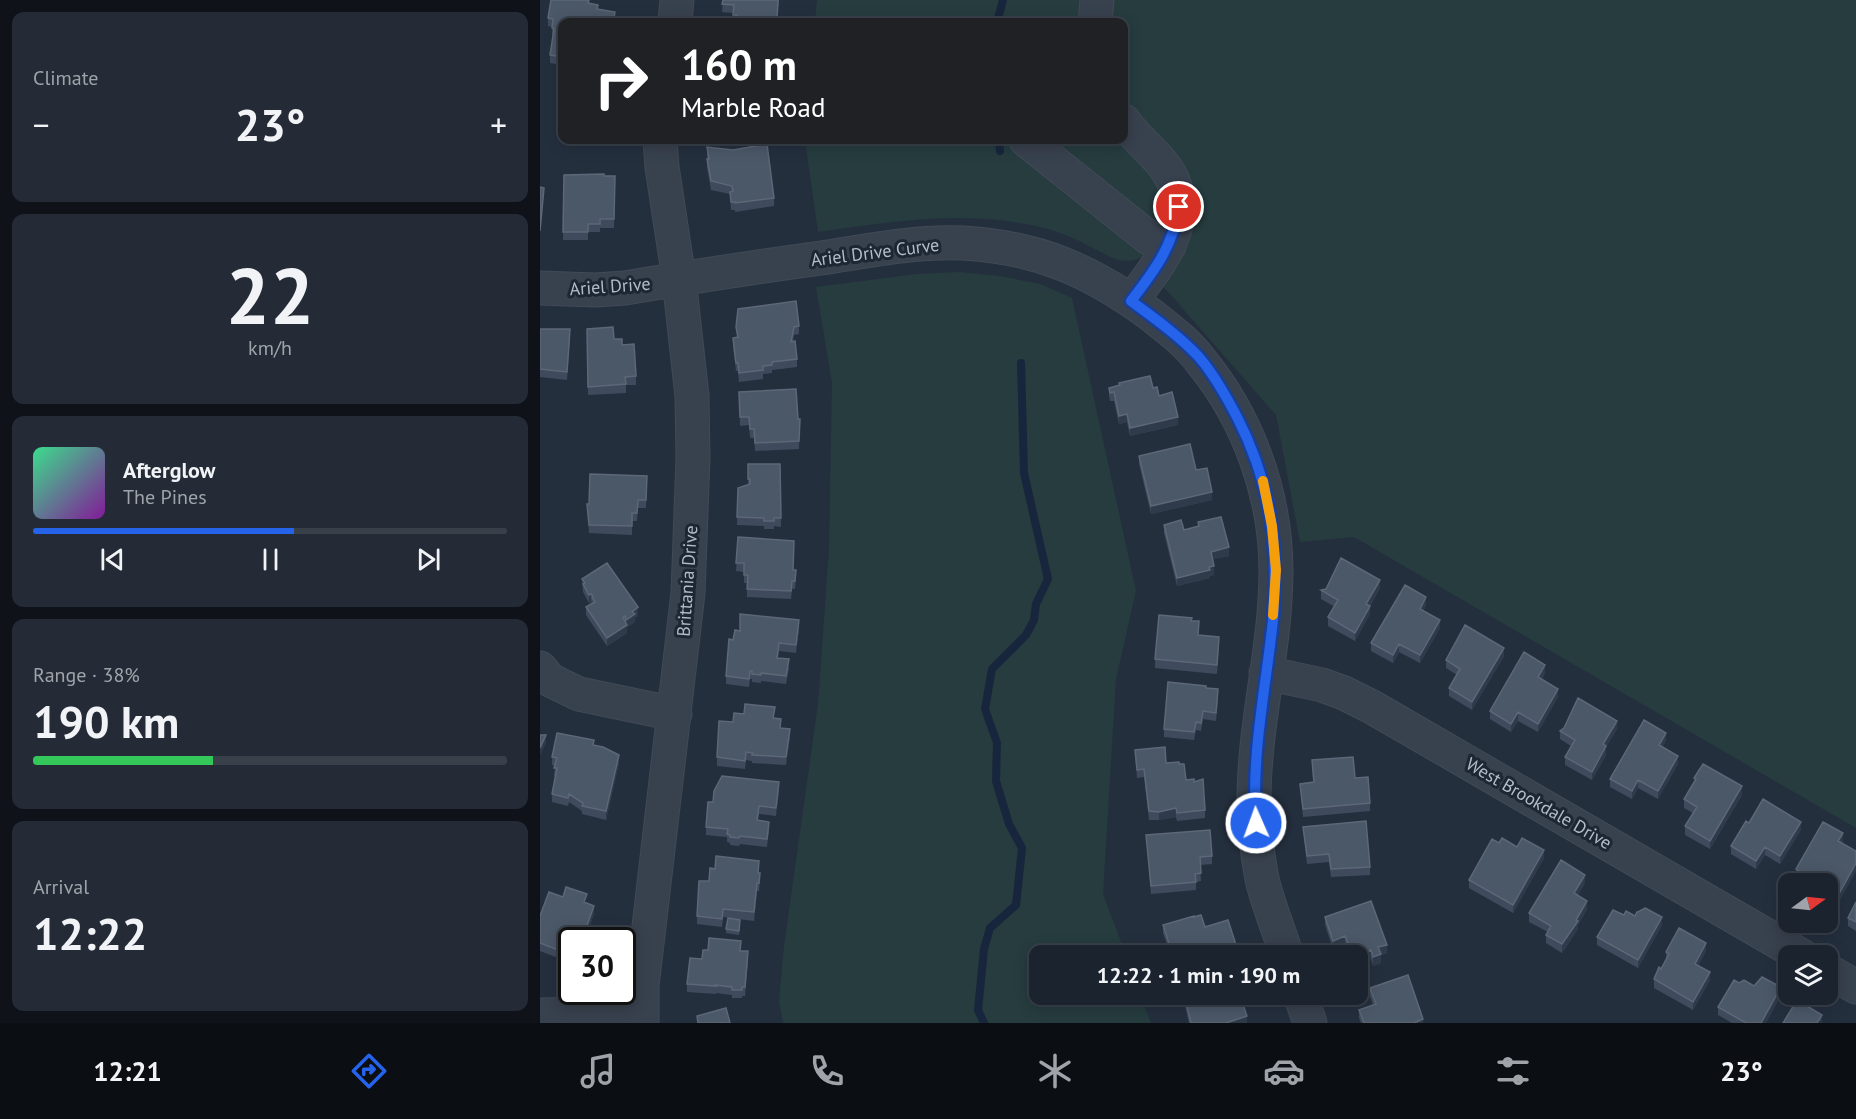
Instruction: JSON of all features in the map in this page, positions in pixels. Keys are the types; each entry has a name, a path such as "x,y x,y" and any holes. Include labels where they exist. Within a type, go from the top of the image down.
{"street":[{"path":"675,18 677,0"},
{"path":"1095,18 1097,0"},
{"path":"1128,125 1168,172 1175,188 1179,207 1169,246 1155,271 1131,301"},
{"name":"Brittania Drive","path":"641,1018 642,986 688,593 693,459 692,396 660,144"},
{"path":"1031,144 1149,238 1169,246"},
{"name":"Ariel Drive Curve","path":"679,279 908,245 960,243 1005,247 1047,257 1088,274 1168,328 1198,357 1225,393 1247,436 1264,482 1272,526 1276,570 1256,759 1254,800 1257,846 1263,881 1283,945"},
{"name":"Ariel Drive","path":"540,288 595,290 625,288 679,279"},
{"path":"540,668 550,680 579,694 675,714"},
{"name":"West Brookdale Drive","path":"1266,673 1322,685 1372,707 1783,945"},
{"path":"1838,976 1856,987"},
{"path":"1304,1005 1310,1023"},
{"path":"540,1015 641,1018"}],"green space":[{"path":"817,0 1856,0 1856,828 1354,537 1300,542 1276,415 1141,261 1145,256 1130,261 1118,260 1056,232 1022,223 993,219 905,221 818,232 806,144 1128,144 1128,18 815,18"},
{"path":"959,272 1000,276 1040,284 1072,298 1136,591 1116,679 1103,894 1122,945 1029,945 1029,1005 1144,1005 1151,1023 783,1023 779,1001 784,946 818,704 829,549 832,383 816,287 916,274"}],"building":[{"path":"551,0 589,0 588,3 598,5 597,9 615,12 614,18 558,18 558,56 550,55 554,29 552,28 553,19 548,18"},
{"path":"723,0 778,0 777,18 737,18 737,15 733,15 734,5 722,4"},
{"path":"767,144 774,198 731,202 732,186 711,181 707,147 733,150"},
{"path":"604,174 604,176 615,176 614,219 600,219 600,224 588,224 588,232 563,232 564,175"},
{"path":"540,187 544,188 540,231"},
{"path":"796,301 799,326 794,327 791,342 795,341 797,359 772,362 772,365 763,366 763,370 739,373 733,338 738,337 736,327 738,309"},
{"path":"613,327 614,339 622,339 622,345 634,344 636,376 625,377 626,384 588,387 587,329"},
{"path":"540,329 570,329 567,372 540,369"},
{"path":"1150,376 1153,388 1157,387 1159,396 1172,392 1178,417 1130,428 1127,414 1119,416 1114,392 1110,393 1109,388 1120,385 1119,383"},
{"path":"796,389 798,419 800,419 799,441 755,443 754,429 750,429 749,417 740,417 739,392"},
{"path":"1190,444 1196,470 1207,468 1212,492 1151,506 1139,456"},
{"path":"748,464 780,464 781,518 764,521 764,518 737,517 738,488 750,484"},
{"path":"590,474 647,476 646,500 638,500 637,513 632,513 632,526 589,525 587,504 589,504"},
{"path":"1221,517 1229,547 1211,552 1214,566 1209,567 1210,570 1177,578 1164,525 1181,520 1184,530 1199,526 1198,522"},
{"path":"738,537 794,541 793,570 796,570 791,591 747,589 748,575 744,575 744,563 736,563"},
{"path":"1341,558 1380,580 1366,604 1370,606 1355,633 1328,617 1338,600 1321,590 1326,589"},
{"path":"607,563 638,607 632,612 635,614 626,620 625,616 623,618 627,625 607,638 586,607 595,602 582,579"},
{"path":"1405,585 1426,597 1420,609 1440,620 1420,655 1399,644 1393,655 1371,643"},
{"path":"740,614 799,620 796,645 779,643 777,658 789,659 786,676 752,674 750,671 749,679 726,676 729,639 733,640 735,630 740,631"},
{"path":"1159,615 1192,618 1191,621 1199,621 1198,635 1219,637 1217,665 1155,659"},
{"path":"1465,625 1504,648 1472,702 1449,688 1460,669 1446,660"},
{"path":"1524,652 1545,665 1538,677 1558,689 1538,724 1518,712 1511,724 1490,711"},
{"path":"1168,682 1218,689 1216,713 1203,711 1201,723 1196,722 1194,732 1164,729"},
{"path":"1578,698 1617,721 1603,744 1606,746 1592,772 1565,757 1575,740 1560,731 1564,728"},
{"path":"745,704 775,707 773,718 781,719 780,728 790,729 786,757 752,755 753,753 746,752 745,761 717,757 719,721 733,722 734,713 744,714"},
{"path":"1644,720 1666,733 1659,745 1678,756 1658,791 1638,780 1632,791 1610,779"},
{"path":"557,733 594,740 593,745 619,755 606,811 582,806 583,803 569,794 568,798 552,794 557,758 552,757"},
{"path":"540,735 546,735 540,748"},
{"path":"1165,747 1166,763 1184,764 1186,780 1194,779 1194,782 1203,779 1205,810 1177,813 1176,808 1159,812 1149,811 1144,769 1137,770 1135,750"},
{"path":"1353,757 1355,778 1368,777 1370,803 1303,809 1300,784 1314,782 1312,760"},
{"path":"1703,764 1742,786 1710,841 1685,826 1697,807 1684,799"},
{"path":"722,776 779,782 776,808 759,806 757,820 769,822 767,839 730,837 727,834 728,829 706,827 708,802 713,802 714,791"},
{"path":"1763,799 1801,822 1780,856 1765,847 1756,861 1731,846 1746,821 1749,823"},
{"path":"1366,821 1370,867 1331,869 1329,854 1307,856 1303,827"},
{"path":"1823,822 1843,833 1838,841 1856,851 1856,863 1838,896 1838,873 1802,873 1796,869"},
{"path":"1210,830 1212,856 1200,857 1201,873 1195,874 1196,882 1151,886 1146,835"},
{"path":"1502,838 1517,847 1522,838 1544,850 1513,905 1469,880 1492,839 1499,843"},
{"path":"716,856 759,861 758,873 760,873 754,912 723,909 722,919 697,916 699,881 709,881 710,868 715,869"},
{"path":"1561,860 1585,875 1574,893 1587,901 1576,920 1578,921 1562,944 1546,935 1551,926 1529,913"},
{"path":"566,887 587,894 584,902 594,906 586,927 558,927 558,950 540,943 540,916 549,892 563,897"},
{"path":"1371,901 1387,945 1378,947 1381,954 1373,957 1371,950 1368,951 1368,945 1349,945 1345,936 1333,941 1325,917"},
{"path":"1856,902 1856,922 1848,918"},
{"path":"1645,908 1662,917 1638,960 1597,937 1613,910 1624,915 1626,911 1635,916 1637,912"},
{"path":"1201,915 1205,927 1228,920 1236,945 1169,945 1163,925"},
{"path":"728,918 740,920 739,931 726,929"},
{"path":"1679,928 1706,943 1695,964 1710,972 1693,1002 1654,979 1659,967 1661,969 1669,954 1666,952"},
{"path":"709,938 741,941 740,951 748,951 745,987 742,987 742,990 732,990 732,987 715,985 687,984 690,958 702,959 703,950 708,950"},
{"path":"1408,975 1423,1019 1414,1023 1364,1023 1359,1010 1376,1004 1370,988"},
{"path":"1762,977 1778,985 1778,992 1761,1023 1746,1023 1718,1007 1734,980 1739,983 1744,980 1754,986"},
{"path":"1187,1005 1243,1005 1247,1016 1226,1023 1191,1023"},
{"path":"1794,1005 1805,1005 1822,1015 1817,1023 1783,1023"},
{"path":"726,1008 730,1023 698,1023 697,1016"}],"waterway":[{"path":"998,18 1003,0"},
{"path":"999,144 1000,151"},
{"path":"984,1023 978,1010 984,949 990,928 1016,905 1022,848 1009,824 996,781 997,743 985,709 992,669 1026,635 1034,620 1036,604 1048,579 1024,473 1021,363"}],"slow traffic":[{"path":"1263,481 1272,526 1276,570 1273,615"}],"route":[{"path":"1179,207 1169,246 1155,271 1131,301 1168,328 1198,357 1225,393 1247,436 1264,482 1272,526 1276,570 1273,620 1256,759 1254,800 1256,823"}]}
